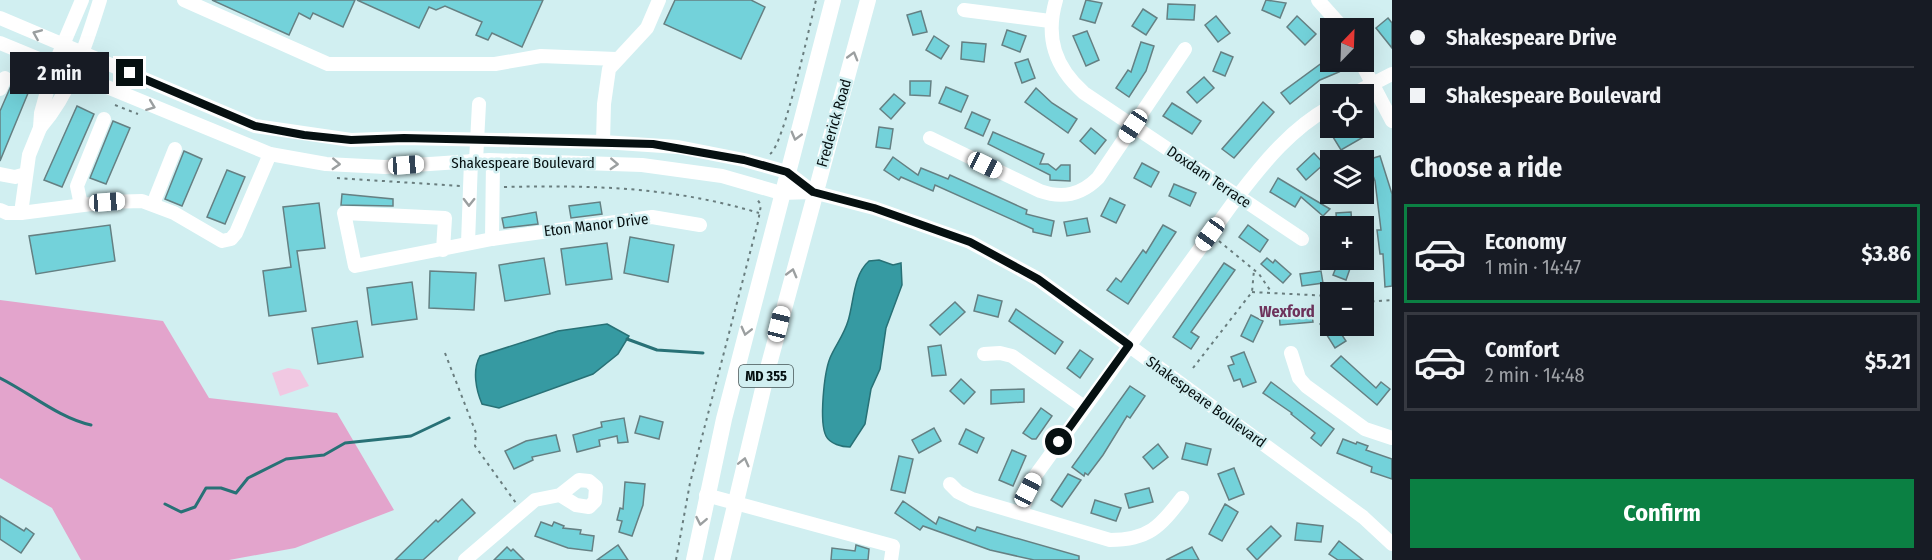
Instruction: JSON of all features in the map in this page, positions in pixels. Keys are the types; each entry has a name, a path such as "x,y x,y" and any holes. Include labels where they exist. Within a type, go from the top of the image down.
{"main road":[{"name":"MD 355","path":"693,560 706,495 781,193 833,0"},
{"name":"Frederick Road","path":"722,560 734,503 813,192 868,0"}],"street":[{"path":"40,129 41,112 54,66 82,0"},
{"path":"21,213 29,155 40,129 51,116 74,75 100,0"},
{"path":"184,0 328,64 495,64 542,56 616,59"},
{"path":"603,142 606,80 616,59 646,28 659,0"},
{"name":"Doxdam Terrace","path":"1056,0 1050,21 1055,54 1069,80 1084,93 1302,240"},
{"path":"1318,0 1334,18"},
{"path":"964,10 1050,21"},
{"name":"Shakespeare Boulevard","path":"0,18 255,126 351,140 603,142 678,147 787,172 813,192"},
{"name":"Shakespeare Boulevard","path":"0,44 270,154 326,164 386,166 493,161 666,168 722,176 781,193 813,192 874,208 970,242 1038,279 1363,517 1392,544"},
{"path":"930,138 1040,191 1053,196 1070,195 1089,187 1098,178 1185,49"},
{"path":"1367,72 1392,121"},
{"path":"1374,83 1392,74"},
{"path":"468,243 479,105"},
{"path":"1022,513 1035,476 1238,196 1262,165 1297,130 1320,114"},
{"path":"81,205 77,186 104,119"},
{"path":"153,204 176,149"},
{"path":"0,210 7,213 21,213 128,200 153,204 174,213 222,241 231,239 236,233 270,154"},
{"path":"492,239 493,161"},
{"path":"0,174 15,177 26,174"},
{"name":"Eton Manor Drive","path":"443,250 445,218 344,213 355,266 443,250 492,239 652,217 700,225"},
{"path":"984,354 1000,353 1012,356 1084,407"},
{"path":"1291,353 1299,378 1306,386 1365,429 1392,438"},
{"path":"950,484 958,492 972,499 1110,540 1131,540 1152,531 1163,522 1182,498"},
{"path":"467,559 535,500 560,495"},
{"path":"706,495 893,546 891,560"}],"path":[{"path":"766,166 768,154 775,150 778,141 816,0"},
{"path":"676,560 690,483 758,222 761,205 757,200 761,187"},
{"path":"1210,234 1254,270 1272,293"},
{"path":"1193,368 1252,292 1254,270"},
{"path":"1252,292 1320,295"},
{"path":"1374,301 1392,300"},
{"path":"445,353 476,433 475,446 521,510"}],"shaded area":[{"path":"0,300 163,321 209,398 337,413 394,510 295,548 229,560 81,560 52,508 0,478"},
{"path":"288,368 300,370 309,386 280,396 272,373"}],"water":[{"path":"879,260 893,265 901,263 902,285 886,328 880,369 871,389 865,424 850,447 843,446 830,441 824,429 823,397 826,375 830,358 846,326 860,274 869,261"},
{"path":"607,324 629,336 618,354 593,374 499,408 482,404 476,380 476,367 480,356 558,331"}],"building":[{"path":"212,0 355,0 343,27 313,13 310,19 299,13 289,35"},
{"path":"357,0 543,0 522,47 492,33 488,40 476,35 482,22 445,6 436,10 429,7 419,28"},
{"path":"675,0 751,0 765,7 741,59 664,24"},
{"path":"1086,0 1102,3 1095,23 1080,19"},
{"path":"1266,0 1286,3 1280,18 1262,10"},
{"path":"1168,4 1195,5 1194,20 1167,19"},
{"path":"1143,9 1157,18 1146,35 1132,26"},
{"path":"921,11 927,32 913,35 907,15"},
{"path":"1216,16 1230,33 1218,42 1205,25"},
{"path":"1297,16 1316,34 1305,45 1287,27"},
{"path":"1388,18 1392,23 1392,48 1376,28"},
{"path":"1007,30 1026,36 1020,52 1002,45"},
{"path":"1087,31 1099,60 1086,66 1073,36"},
{"path":"934,36 949,46 941,59 926,50"},
{"path":"962,42 986,44 984,62 961,59"},
{"path":"1141,42 1154,46 1146,71 1129,97 1116,88 1128,70 1131,72"},
{"path":"1221,52 1233,57 1225,76 1213,71"},
{"path":"1028,59 1035,78 1022,83 1015,63"},
{"path":"1320,64 1320,72 1339,72 1320,80 1290,104 1281,93"},
{"path":"1204,77 1214,88 1197,103 1187,92"},
{"path":"14,79 31,86 0,161 0,111"},
{"path":"910,81 931,81 930,96 910,95"},
{"path":"946,87 968,96 961,112 939,103"},
{"path":"1036,88 1052,103 1077,119 1068,133 1025,102"},
{"path":"894,94 905,103 891,119 880,109"},
{"path":"1263,102 1274,112 1234,158 1222,149"},
{"path":"1172,103 1201,121 1192,134 1163,116"},
{"path":"77,106 94,114 62,187 44,180"},
{"path":"972,112 990,120 983,136 965,128"},
{"path":"113,121 130,128 106,184 90,178"},
{"path":"879,127 893,129 890,149 876,147"},
{"path":"1091,128 1106,140 1095,154 1080,141"},
{"path":"993,132 1044,154 1040,164 1048,164 1056,170 1061,165 1070,165 1070,181 1050,180 1050,175 988,144"},
{"path":"1334,138 1362,138 1341,150"},
{"path":"184,151 202,159 182,206 165,199"},
{"path":"1314,153 1320,160 1320,168 1306,180 1297,169"},
{"path":"1380,156 1392,194 1392,286 1385,287 1383,254 1380,254 1377,230 1381,230 1374,178 1374,158"},
{"path":"893,157 918,175 921,168 948,179 950,175 1027,210 1026,214 1054,221 1051,236 1033,232 1033,229 935,185 933,191 901,177 899,180 884,170"},
{"path":"1142,163 1159,172 1151,187 1134,178"},
{"path":"227,170 245,177 225,224 207,217"},
{"path":"1278,178 1330,209 1323,216 1301,197 1295,207 1270,192"},
{"path":"1174,184 1196,193 1190,206 1169,196"},
{"path":"342,194 393,199 393,206 341,205"},
{"path":"1110,198 1125,205 1116,223 1101,216"},
{"path":"600,202 602,214 571,218 569,206"},
{"path":"319,203 325,248 297,251 306,311 269,316 263,271 291,267 283,207"},
{"path":"536,212 538,224 504,228 502,218"},
{"path":"1351,212 1351,216 1336,216 1336,213"},
{"path":"1087,218 1090,232 1067,236 1064,222"},
{"path":"110,225 115,261 36,274 29,236"},
{"path":"1163,225 1176,232 1128,304 1107,290 1116,278 1121,282 1143,250 1146,253"},
{"path":"1248,225 1268,240 1260,252 1239,237"},
{"path":"630,237 674,245 668,282 624,273"},
{"path":"607,243 612,279 566,285 561,249"},
{"path":"544,258 550,294 505,301 499,265"},
{"path":"1267,258 1273,263 1275,260 1291,274 1283,283 1261,264"},
{"path":"1224,263 1235,270 1191,332 1199,337 1191,349 1173,337"},
{"path":"1335,270 1350,270 1346,280 1333,275"},
{"path":"430,271 476,273 474,310 429,308"},
{"path":"1321,271 1323,282 1302,286 1300,274"},
{"path":"412,282 417,319 372,325 367,288"},
{"path":"978,295 1002,301 998,317 974,311"},
{"path":"955,302 965,312 940,335 930,325"},
{"path":"1311,308 1313,322 1280,325 1279,310"},
{"path":"1016,309 1063,342 1055,354 1009,321"},
{"path":"1251,315 1263,321 1253,342 1241,336"},
{"path":"357,321 363,357 318,364 312,328"},
{"path":"1328,336 1343,336 1346,341 1335,348"},
{"path":"941,345 946,375 932,376 928,347"},
{"path":"1080,350 1093,359 1080,378 1067,368"},
{"path":"1244,352 1256,382 1243,387 1240,379 1234,381 1228,366 1234,364 1231,357"},
{"path":"1341,356 1376,388 1381,382 1390,389 1377,405 1331,366"},
{"path":"961,379 975,392 964,404 950,391"},
{"path":"1271,382 1334,429 1321,446 1311,438 1315,433 1292,413 1263,393"},
{"path":"1130,386 1145,396 1130,418 1127,416 1088,475 1085,473 1084,476 1072,467"},
{"path":"1024,389 1024,402 991,404 991,390"},
{"path":"1041,408 1052,416 1036,439 1032,439 1023,433"},
{"path":"640,416 663,422 659,439 635,433"},
{"path":"624,418 628,442 618,443 617,436 599,440 600,446 577,452 573,435 602,427 601,422"},
{"path":"934,428 941,441 919,453 912,440"},
{"path":"966,429 984,438 977,453 959,444"},
{"path":"556,435 560,451 532,457 533,460 514,469 505,451 526,441"},
{"path":"1343,439 1368,446 1366,450 1392,459 1392,479 1371,472 1372,467 1337,453"},
{"path":"1186,443 1211,449 1207,465 1182,459"},
{"path":"1158,444 1168,457 1153,469 1143,457"},
{"path":"1012,450 1026,456 1013,486 999,480"},
{"path":"899,456 913,459 905,493 891,490"},
{"path":"1234,468 1244,494 1229,500 1218,474"},
{"path":"1068,474 1081,480 1062,507 1051,500"},
{"path":"625,482 645,484 643,505 632,536 619,532 622,521 617,520 620,508 623,509"},
{"path":"1149,488 1153,502 1129,508 1125,494"},
{"path":"462,499 475,513 423,560 395,560 436,520 438,522"},
{"path":"1095,500 1121,508 1116,521 1091,513"},
{"path":"903,501 936,524 939,517 975,531 977,527 1079,556 1079,560 1034,560 990,550 923,526 920,530 895,513"},
{"path":"1225,504 1238,512 1222,541 1209,534"},
{"path":"0,516 24,531 26,528 34,534 21,553 0,539"},
{"path":"541,522 552,526 554,522 564,526 563,528 581,530 580,534 594,536 592,551 568,548 535,536"},
{"path":"1297,523 1323,526 1321,542 1295,540"},
{"path":"1271,526 1281,536 1257,560 1247,549"},
{"path":"1339,541 1363,560 1338,560 1329,554"},
{"path":"618,545 628,560 597,560"},
{"path":"856,545 869,549 868,560 831,560 832,548 855,551"},
{"path":"507,547 511,551 513,549 524,560 494,560"},
{"path":"1192,547 1199,560 1166,560"}],"waterway":[{"path":"627,339 657,350 703,353"},
{"path":"0,378 56,411 91,425"},
{"path":"165,504 181,512 195,507 206,488 221,488 236,493 248,478 286,459 324,455 345,443 411,436 449,418"}],"district":[{"name":"Wexford","path":"1287,311"}],"route":[{"path":"130,73 255,126 304,135 351,140 404,138 653,144 703,151 787,172 813,192 874,208 970,242 1038,279 1129,345 1059,442"}]}
